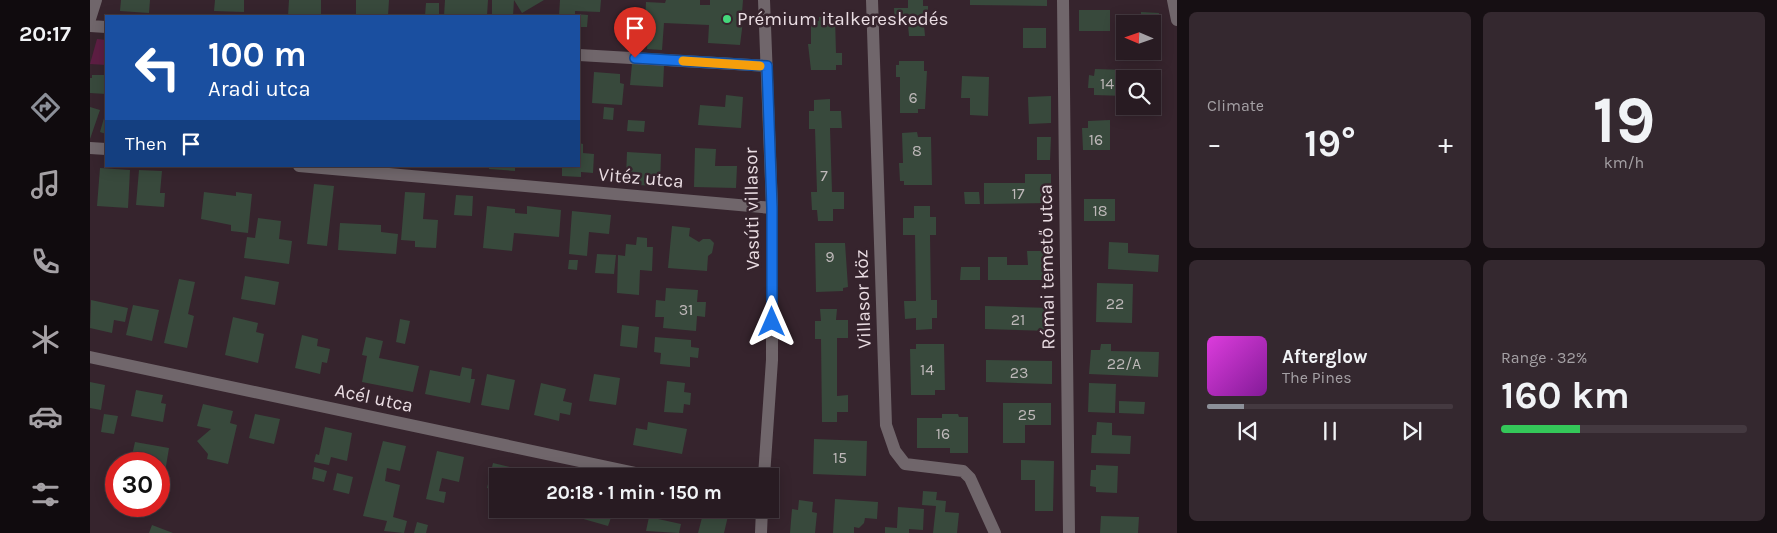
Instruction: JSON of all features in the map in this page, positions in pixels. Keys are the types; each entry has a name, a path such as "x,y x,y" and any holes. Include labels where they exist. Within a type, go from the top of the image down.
{"street":[{"path":"90,18 96,0"},
{"name":"Vasúti villasor","path":"764,0 772,208 772,360 765,468"},
{"name":"Villasor köz","path":"872,0 886,425 895,451 905,464 963,471 970,478 995,533"},
{"name":"Római temető utca","path":"1063,0 1069,533"},
{"path":"1173,0 1176,19"},
{"path":"90,26 105,27"},
{"path":"580,55 767,66"},
{"path":"90,148 105,149"},
{"name":"Vitéz utca","path":"310,167 772,208"},
{"name":"Acél utca","path":"90,357 612,468"},
{"path":"761,533 762,518"}],"shaded area":[{"path":"97,39 105,40 105,65 90,64"}],"building":[{"path":"121,0 150,0 149,13 120,11"},
{"path":"215,0 244,0 244,12 214,11"},
{"path":"289,0 321,0 321,15 288,15"},
{"path":"356,0 389,0 388,15 356,15"},
{"path":"445,0 488,0 487,15 444,15"},
{"path":"492,0 514,0 513,15 492,15"},
{"path":"514,0 544,0 522,13"},
{"path":"560,0 601,0 600,12 575,11 575,14 588,15 587,27 580,27 580,15 559,15"},
{"path":"666,0 700,0 700,5 710,5 710,0 743,0 742,13 744,13 740,45 708,43 709,25 664,23 662,50 647,49 649,22 645,22 646,2 665,3"},
{"path":"908,0 923,0 923,6 928,6 928,24 924,25 925,36 909,36 908,25 895,25 894,8 908,8"},
{"path":"970,0 1047,0 1047,6 970,5"},
{"path":"426,3 439,3 439,15 425,15"},
{"path":"1079,10 1110,10 1110,31 1079,31"},
{"path":"1141,12 1159,13 1159,15 1141,15"},
{"path":"819,17 835,17 836,53 842,53 842,65 836,65 836,70 811,70 808,44 811,44 811,21 819,21"},
{"path":"1023,28 1046,28 1046,48 1023,48"},
{"path":"899,61 924,61 924,71 927,71 925,109 918,109 918,113 900,113 900,77 896,77 896,65 899,65"},
{"path":"632,64 664,66 663,87 630,85"},
{"path":"1095,69 1126,70 1116,70 1116,96 1094,95 1094,88 1088,88 1089,75 1094,76"},
{"path":"594,72 620,74 620,83 624,84 622,105 592,103"},
{"path":"92,75 105,75 105,94 90,93 90,78 92,78"},
{"path":"962,76 989,77 988,116 970,115 970,98 961,98"},
{"path":"726,95 743,97 741,128 698,125 700,105 725,107"},
{"path":"1051,96 1051,123 1029,124 1028,97"},
{"path":"830,99 830,111 841,111 842,128 830,128 832,192 844,192 844,209 833,209 833,221 818,221 817,210 812,210 811,192 817,192 815,129 809,129 809,111 814,111 814,100"},
{"path":"90,107 100,110 90,139"},
{"path":"604,107 614,108 613,120 603,119"},
{"path":"105,114 105,134 100,132"},
{"path":"628,120 645,121 644,132 627,131"},
{"path":"1110,120 1110,150 1083,150 1082,128 1088,128 1088,121"},
{"path":"917,132 918,137 931,137 932,185 904,185 904,181 900,181 899,163 903,163 902,133"},
{"path":"1037,137 1051,137 1050,160 1037,160"},
{"path":"580,143 583,144 583,153 594,154 593,173 581,172 581,177 562,176 562,167 580,167"},
{"path":"695,148 716,149 715,166 737,166 736,188 694,187"},
{"path":"627,152 661,154 660,186 637,185 637,178 626,177"},
{"path":"489,167 515,167 515,171 489,169"},
{"path":"100,168 130,170 128,208 97,206"},
{"path":"139,170 162,171 160,193 165,193 164,207 136,205"},
{"path":"1025,174 1051,174 1051,203 984,204 984,183 1025,183"},
{"path":"314,184 334,186 327,246 307,244"},
{"path":"204,192 236,196 236,192 252,194 248,233 231,231 231,225 201,219"},
{"path":"405,192 425,193 423,219 438,220 436,248 415,247 415,241 401,240"},
{"path":"964,192 979,192 980,204 965,204"},
{"path":"456,195 473,196 472,216 454,215"},
{"path":"1084,199 1115,199 1115,221 1084,221"},
{"path":"487,206 515,209 515,213 527,214 527,206 561,210 559,237 514,233 512,251 483,248"},
{"path":"914,206 930,206 930,217 936,217 936,235 930,235 931,300 937,300 937,318 932,318 932,329 916,330 916,318 905,319 904,301 916,301 915,235 903,235 903,218 914,218"},
{"path":"572,211 611,215 609,234 589,232 587,256 569,254"},
{"path":"258,218 281,221 279,239 292,241 289,264 244,258 247,237 255,238"},
{"path":"340,223 381,225 381,232 398,234 396,254 338,250"},
{"path":"672,226 690,228 689,236 699,242 703,239 710,239 714,243 712,253 708,256 707,271 668,268"},
{"path":"637,237 647,238 647,247 653,247 652,271 640,270 639,295 617,293 618,255 625,256 626,244 636,245"},
{"path":"1109,242 1128,243 1128,253 1159,255 1158,272 1108,269"},
{"path":"815,243 845,243 848,287 843,288 843,291 816,292"},
{"path":"1027,251 1050,251 1050,280 988,280 988,257 1007,257 1007,265 1028,265"},
{"path":"597,254 616,255 614,274 595,273"},
{"path":"569,260 578,260 577,270 568,269"},
{"path":"961,267 980,267 980,280 960,280"},
{"path":"245,276 279,282 275,305 241,299"},
{"path":"179,279 195,282 188,314 194,316 187,348 164,343"},
{"path":"1097,283 1133,284 1132,323 1096,322"},
{"path":"666,288 698,290 697,302 706,302 705,317 697,316 696,331 663,328 664,317 655,317 656,300 665,301"},
{"path":"91,300 128,308 125,322 114,320 112,333 90,328"},
{"path":"133,305 159,310 152,341 126,335"},
{"path":"985,306 1051,308 1050,331 985,329"},
{"path":"820,309 837,309 836,320 848,320 848,338 837,338 837,396 848,395 848,412 837,412 837,422 822,422 821,339 815,339 815,321 821,321"},
{"path":"233,317 258,323 256,332 264,334 258,363 225,355"},
{"path":"400,319 410,321 405,344 396,342"},
{"path":"622,325 639,327 637,348 620,346"},
{"path":"302,335 318,339 317,346 330,349 327,363 322,362 320,374 295,368"},
{"path":"366,337 383,341 379,358 419,366 413,392 362,382 367,356 362,355"},
{"path":"655,337 691,340 691,347 699,348 698,358 690,357 690,367 660,364 661,353 654,352"},
{"path":"916,344 944,344 945,390 935,390 935,395 911,395 910,349 916,349"},
{"path":"1101,344 1111,344 1111,351 1159,352 1158,377 1089,374 1091,350 1100,350"},
{"path":"986,360 1052,361 1052,384 986,382"},
{"path":"462,367 472,369 471,379 475,379 470,403 425,394 430,370 460,376"},
{"path":"487,374 515,380 509,410 481,405"},
{"path":"594,374 620,378 616,405 589,401"},
{"path":"667,381 685,383 684,392 691,393 690,405 684,404 683,413 664,412"},
{"path":"90,382 105,385 101,410 90,408"},
{"path":"541,383 566,389 563,401 572,403 570,415 560,413 559,421 534,415"},
{"path":"1089,383 1116,384 1115,413 1088,412"},
{"path":"136,390 163,395 161,403 166,404 163,422 131,416"},
{"path":"1119,401 1145,402 1144,414 1119,413"},
{"path":"1003,403 1051,403 1051,425 1025,425 1025,443 1003,443"},
{"path":"203,404 233,411 230,423 237,425 228,464 207,459 208,454 197,441 211,429 197,426"},
{"path":"104,414 118,416 114,434 101,432"},
{"path":"255,414 280,419 274,444 249,438"},
{"path":"942,414 958,414 959,417 968,417 968,453 950,453 950,448 917,448 917,418 942,418"},
{"path":"648,422 687,429 682,454 633,445 636,428 647,430"},
{"path":"1097,422 1112,423 1112,435 1131,436 1130,454 1091,453 1092,435 1096,435"},
{"path":"325,427 352,433 347,461 331,457 329,465 314,462 316,454 319,455"},
{"path":"814,439 867,441 866,476 813,474"},
{"path":"383,441 406,446 400,471 387,468 385,481 400,485 393,517 407,521 404,533 384,531 387,521 363,516"},
{"path":"135,442 169,448 168,452 133,452"},
{"path":"437,451 464,457 459,482 442,478 439,491 446,492 444,503 426,499"},
{"path":"1021,460 1054,461 1053,511 1035,511 1035,480 1021,480"},
{"path":"493,463 514,468 492,468"},
{"path":"1096,465 1118,466 1117,493 1096,492 1096,487 1090,486 1091,470 1096,470"},
{"path":"314,467 327,471 324,482 312,479"},
{"path":"337,473 353,477 349,494 333,490"},
{"path":"923,491 937,492 936,500 946,501 945,512 959,513 957,533 933,533 936,506 922,505"},
{"path":"835,499 878,502 877,519 865,518 864,523 859,528 854,527 854,533 833,533"},
{"path":"799,500 813,502 812,512 817,513 815,533 790,533 792,509 798,510"},
{"path":"898,507 924,509 923,530 909,529 909,533 885,533 885,527 897,528"},
{"path":"1101,516 1139,517 1138,533 1100,533"},
{"path":"580,518 611,518 608,526"},
{"path":"649,518 681,524 679,533 646,531"},
{"path":"702,518 728,518 724,533 698,533"},
{"path":"417,522 428,525 426,533 414,533"},
{"path":"152,525 173,533 149,533"}],"slow traffic":[{"path":"683,61 760,66"}],"place":[{"name":"Prémium italkereskedés","path":"727,19"}],"route":[{"path":"635,58 767,66 772,208 772,322"}]}
